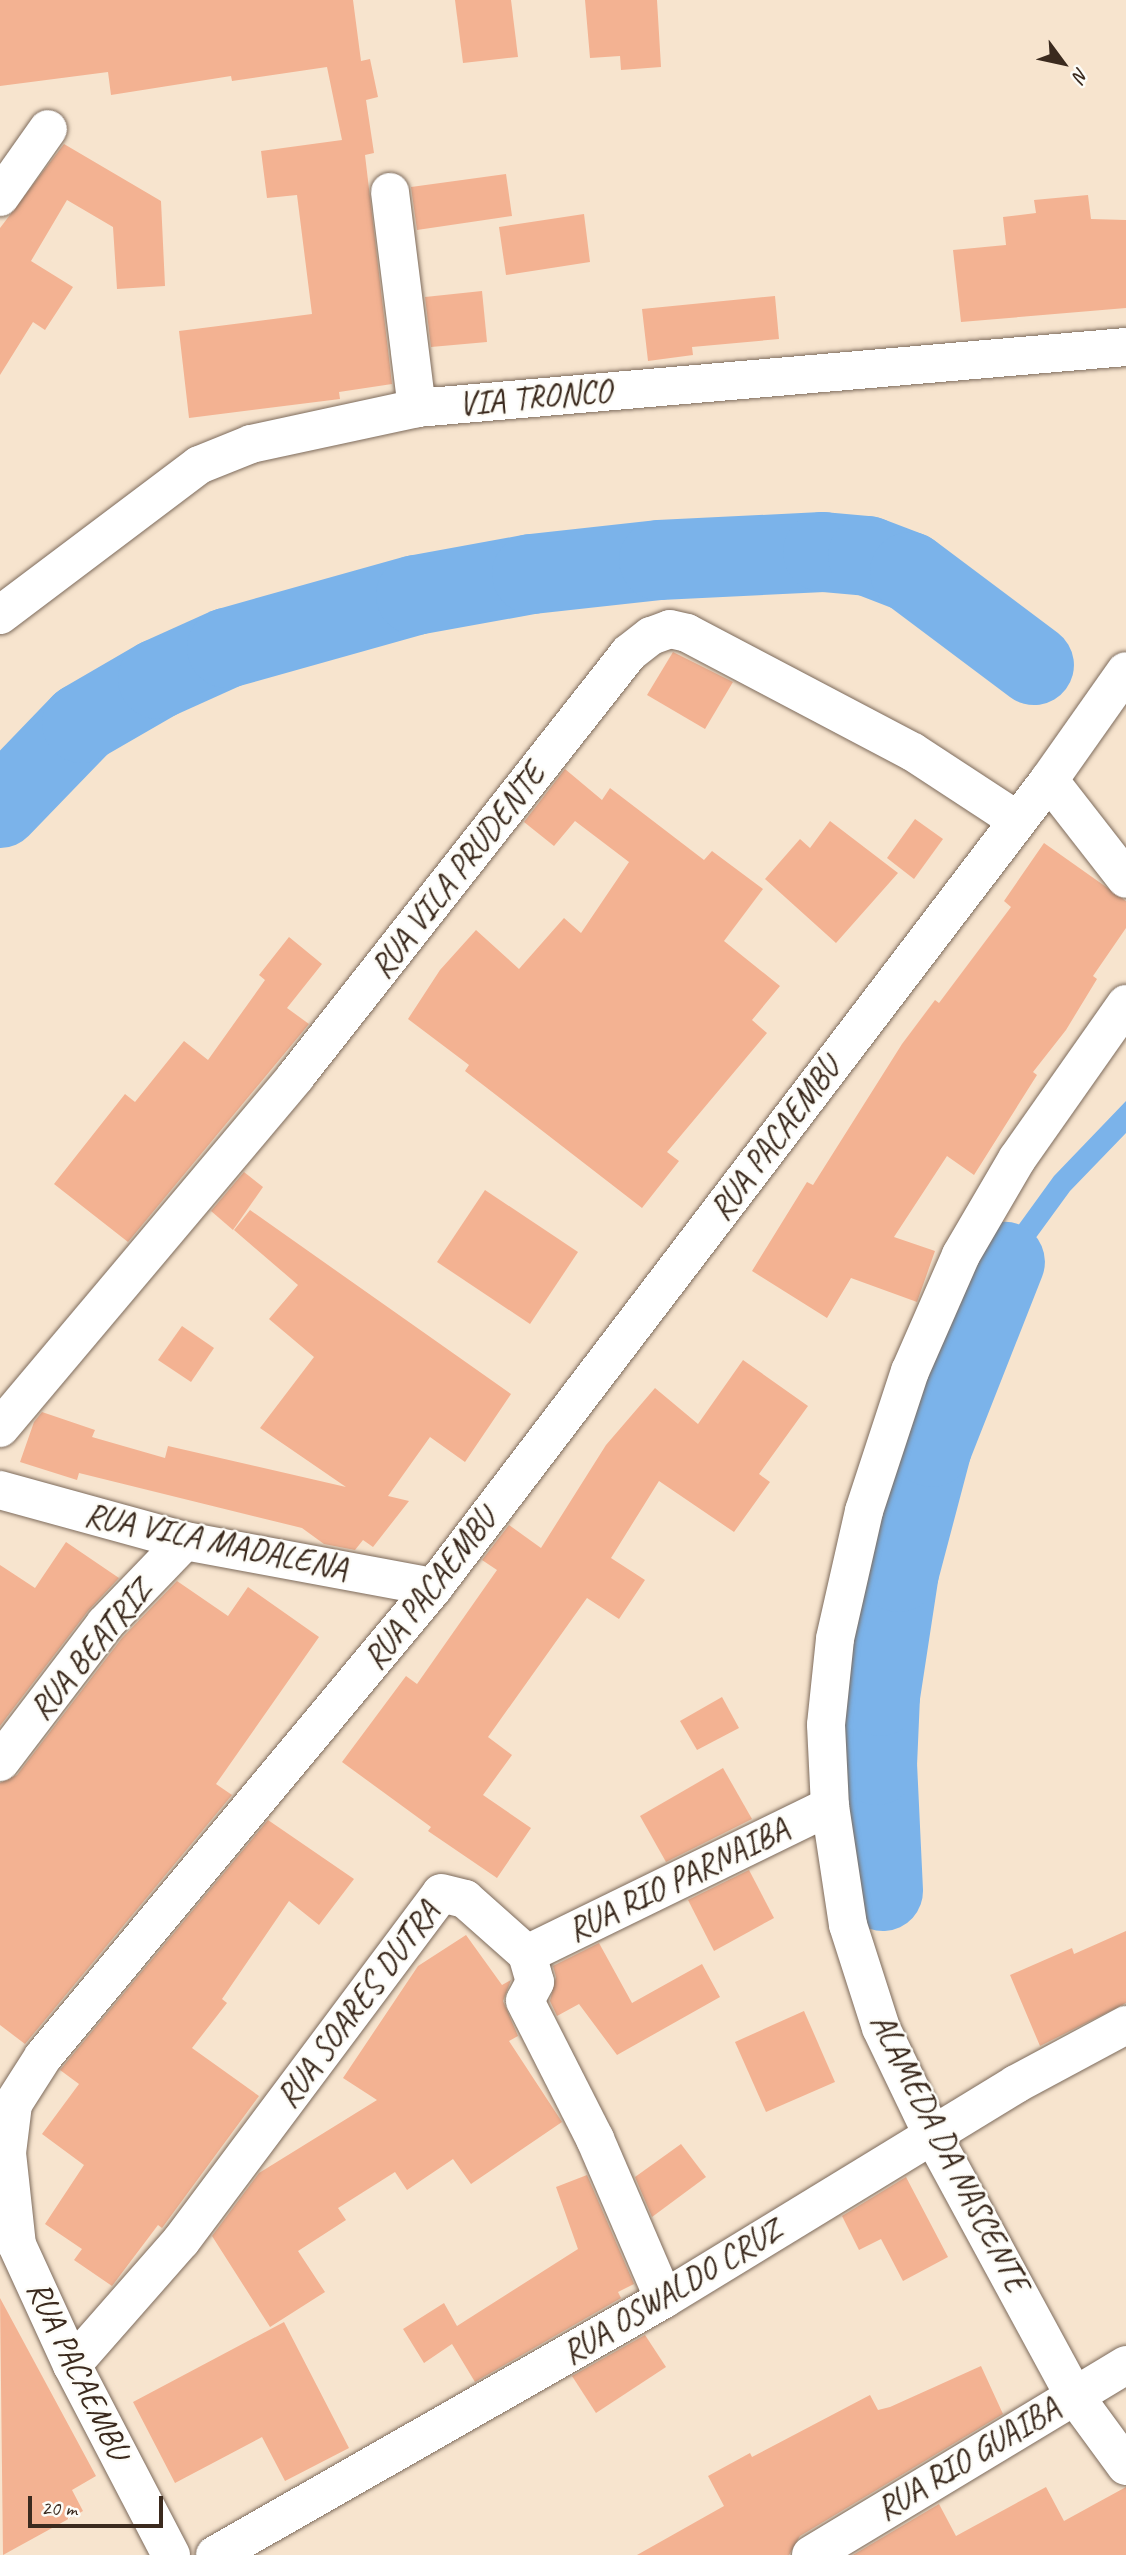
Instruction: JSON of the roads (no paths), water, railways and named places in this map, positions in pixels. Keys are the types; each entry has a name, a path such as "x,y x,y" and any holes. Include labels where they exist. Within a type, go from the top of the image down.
{"street":[{"path":"0,197 48,129"},
{"path":"390,192 417,408"},
{"name":"VIA TRONCO","path":"0,615 199,465 251,444 417,408 1126,346"},
{"name":"RUA VILA PRUDENTE","path":"0,1428 296,1076 629,653 651,636 670,629 687,633 913,752 1017,820"},
{"name":"RUA PACAEMBU","path":"171,2555 72,2365 17,2245 7,2153 13,2104 43,2057 434,1587 1049,780 1126,671"},
{"path":"1049,780 1126,879"},
{"name":"ALAMEDA DA NASCENTE","path":"1126,1004 1017,1159 961,1255 910,1371 864,1511 835,1639 826,1725 830,1806 848,1925 881,2028 932,2134 1074,2395 1126,2466"},
{"name":"RUA VILA MADALENA","path":"0,1490 186,1541 434,1587"},
{"name":"RUA BEATRIZ","path":"0,1762 105,1624 186,1541"},
{"name":"RUA RIO PARNAIBA","path":"527,1954 830,1806"},
{"name":"RUA SOARES DUTRA","path":"72,2365 181,2241 441,1893 465,1899 527,1954"},
{"path":"527,1954 535,1982 525,2001 595,2139 664,2299"},
{"name":"RUA OSWALDO CRUZ","path":"215,2555 664,2299 932,2134 1126,2025"},
{"name":"RUA RIO GUAIBA","path":"811,2555 1126,2365"}],"water":[{"path":"1126,1101 1126,1133 1070,1191 1013,1269 996,1256 1054,1176"}],"waterway":[{"path":"0,808 82,723 158,679 227,648 416,595 532,574 659,560 823,552 868,556 910,572 1034,665"},
{"path":"883,1891 877,1765 880,1696 899,1572 932,1447 1005,1262"}]}
